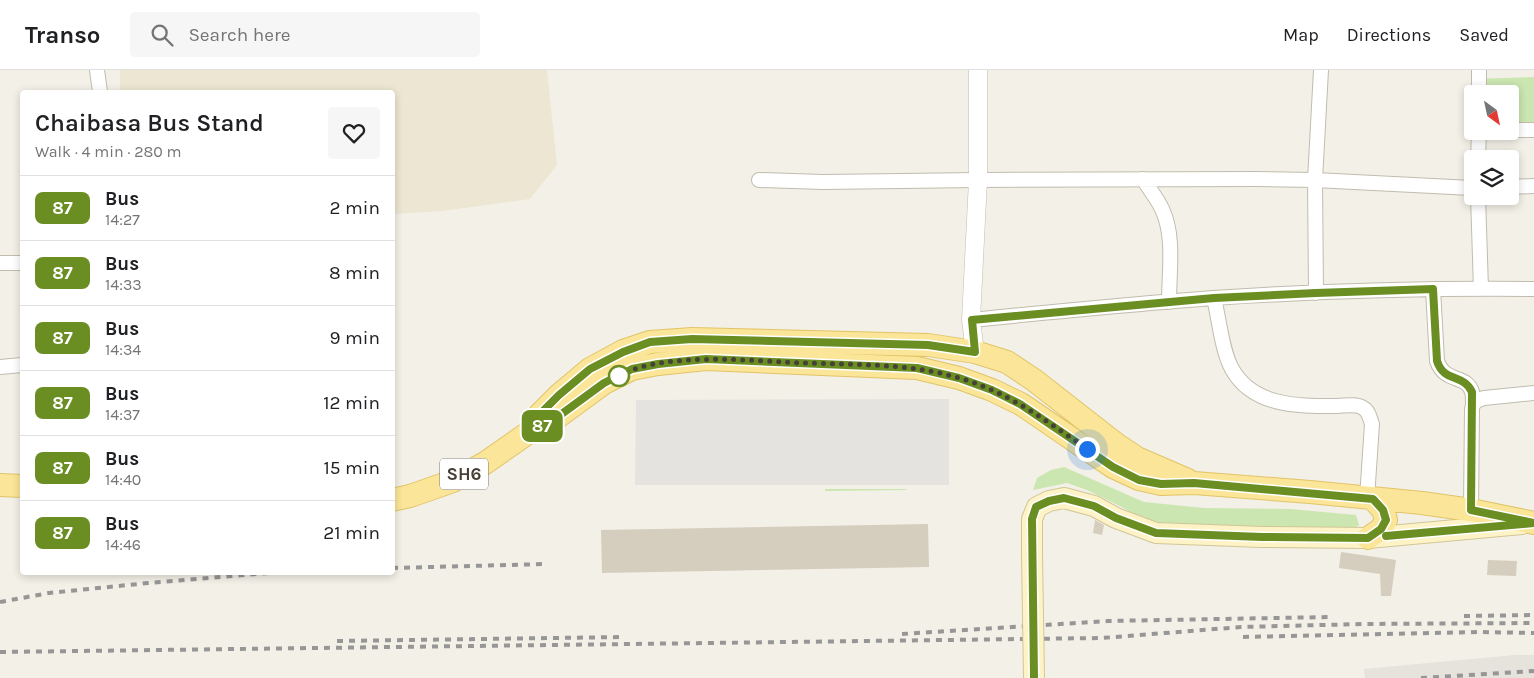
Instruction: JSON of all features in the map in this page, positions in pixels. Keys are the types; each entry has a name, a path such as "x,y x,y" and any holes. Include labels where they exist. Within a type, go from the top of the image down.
{"main road":[{"name":"SH6","path":"528,433 540,414 590,369 623,352 650,342 692,339 928,345 975,352 1007,362 1034,380 1116,444 1137,458 1194,483"},
{"name":"SH6","path":"395,499 410,496 453,480 485,463 528,433 552,421 604,383 632,369 706,359 917,368 959,378 1020,404 1113,467 1139,480 1161,484 1194,483 1422,503 1471,510 1534,523"},
{"path":"0,486 20,486"},
{"path":"1034,678 1032,519 1036,507 1049,501 1064,498 1094,506 1116,518 1156,533 1368,538 1534,523"},
{"path":"1368,538 1381,529 1386,520 1383,510 1370,498"}],"street":[{"path":"97,70 100,90"},
{"path":"975,352 972,320 978,180 978,70"},
{"path":"1316,293 1315,180 1321,70"},
{"path":"1479,70 1479,85"},
{"path":"1519,130 1534,130"},
{"path":"1142,179 1162,208 1167,222 1170,243 1169,302"},
{"path":"759,180 823,182 1142,179 1315,180 1464,188"},
{"path":"1519,187 1534,186"},
{"path":"1478,205 1481,289"},
{"path":"0,263 20,263"},
{"path":"972,320 1214,298 1433,289 1534,289"},
{"path":"1433,289 1439,368 1444,374 1469,385 1472,392 1471,510"},
{"path":"1214,298 1226,352 1232,369 1243,384 1260,396 1280,403 1309,406 1356,405 1364,408 1372,424 1370,498"},
{"path":"0,367 20,365"},
{"path":"1473,404 1477,400 1484,398 1534,393"}],"shaded area":[{"path":"120,70 547,70 557,165 530,199 442,211 395,214 395,90 120,90"},
{"path":"949,399 949,485 635,485 636,400"},
{"path":"1515,655 1534,655 1534,678 1365,678 1364,669"}],"green space":[{"path":"1534,77 1534,134 1519,134 1519,85 1472,85 1472,79"},
{"path":"1064,467 1144,502 1204,508 1291,509 1356,515 1359,525 1352,531 1151,524 1120,506 1087,490 1067,483 1033,490 1037,478 1051,470"},
{"path":"825,489 906,489 906,490 825,491"}],"building":[{"path":"1095,520 1104,525 1102,535 1093,533"},
{"path":"928,524 929,567 602,573 601,530"},
{"path":"1341,552 1396,560 1391,596 1381,596 1380,574 1339,568"},
{"path":"1488,560 1517,561 1516,576 1487,575"}],"railway":[{"path":"395,568 546,564"},
{"path":"0,602 49,593 244,575"},
{"path":"1464,616 1534,615"},
{"path":"902,634 1108,621 1332,617"},
{"path":"0,652 1102,638 1241,627 1534,623"},
{"path":"1243,637 1478,632 1534,633"},
{"path":"337,641 624,637"},
{"path":"1421,678 1534,671"}],"bus line":[{"name":"87","path":"1034,678 1032,519 1036,507 1049,501 1064,498 1094,506 1116,518 1156,533 1368,538 1381,529 1386,520 1383,510 1373,499 1194,483 1161,484 1139,480 1113,467 1020,404 992,390 959,378 917,368 706,359 658,364 632,369 604,383 552,421 528,433 540,414 590,369 623,352 650,342 692,339 928,345 975,352 972,320 1214,298 1433,289 1439,368 1444,374 1469,385 1472,392 1471,510 1534,523 1386,536"}],"route":[{"path":"619,376 632,369 706,359 917,368 959,378 992,390 1020,404 1087,449"}]}
